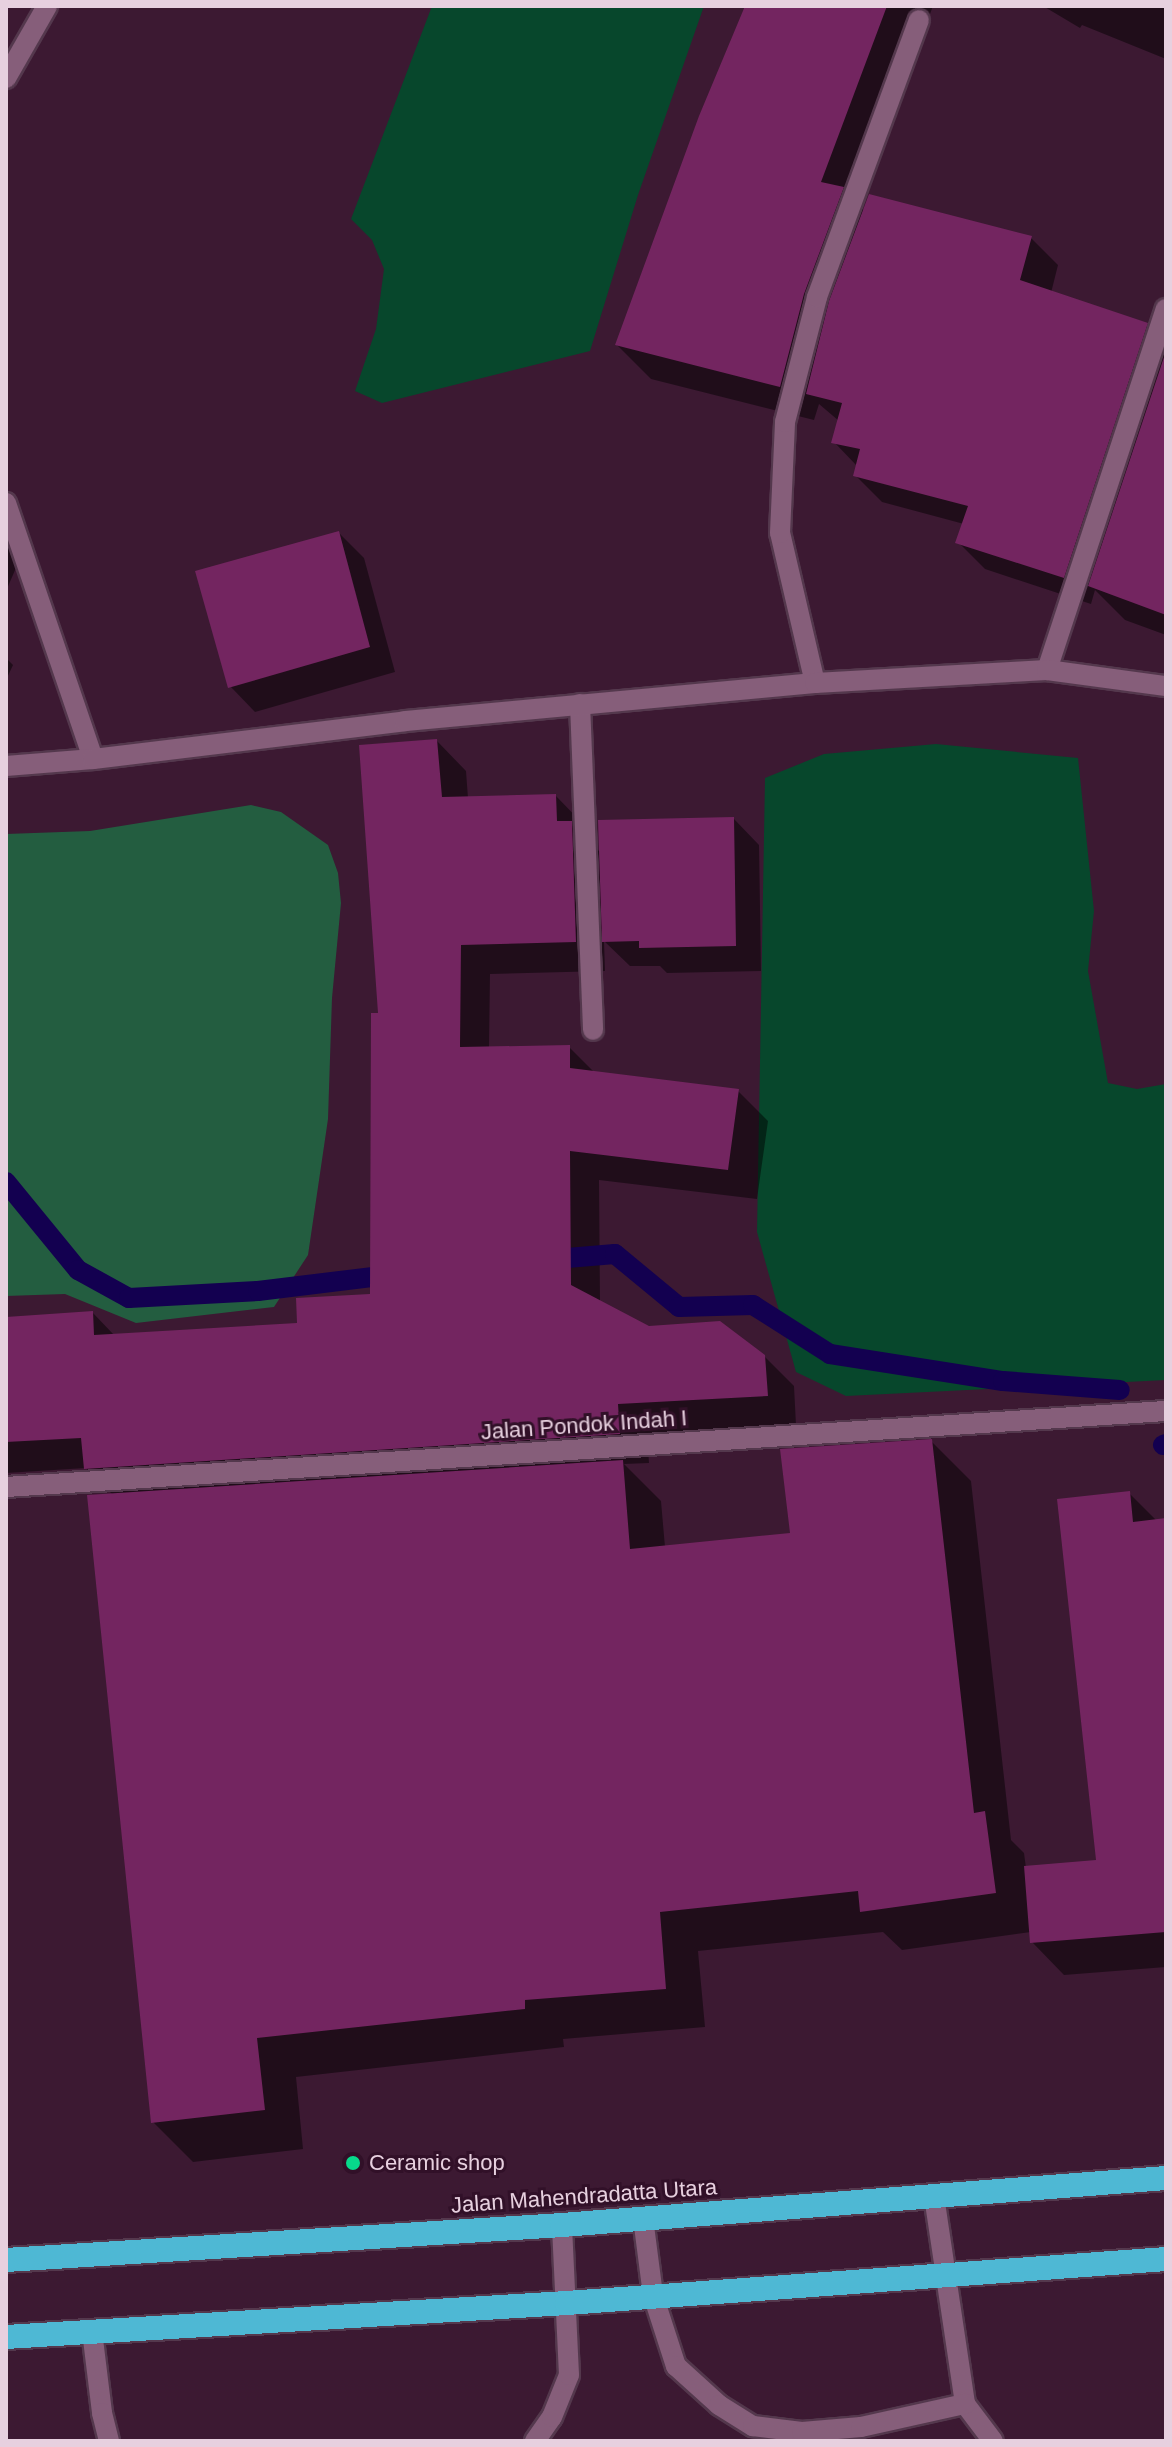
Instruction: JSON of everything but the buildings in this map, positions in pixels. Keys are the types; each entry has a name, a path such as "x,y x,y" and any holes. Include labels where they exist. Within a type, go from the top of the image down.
{"highway":[{"name":"Jalan Mahendradatta Utara","path":"6,2260 562,2225 1166,2178"},
{"path":"6,2337 567,2303 1166,2259"}],"street":[{"path":"6,78 47,6"},
{"path":"815,683 780,533 785,422 817,297 919,20"},
{"path":"1047,670 1166,309"},
{"path":"6,503 93,759"},
{"path":"6,766 580,704 815,683 1047,670 1166,686"},
{"path":"580,704 593,1030"},
{"name":"Jalan Pondok Indah I","path":"6,1487 1166,1411"},
{"path":"934,2196 965,2404 993,2441"},
{"path":"643,2218 653,2295 676,2366 719,2405 753,2426 802,2432 861,2427 965,2404"},
{"path":"535,2441 552,2417 569,2375 562,2225"},
{"path":"92,2331 102,2413 109,2441"}],"green space":[{"path":"432,6 704,6 638,195 590,351 382,403 355,391 376,329 384,269 372,240 351,219"},
{"path":"936,744 1078,758 1094,911 1088,971 1108,1083 1137,1089 1166,1084 1166,1380 846,1396 796,1372 757,1232 765,778 824,754"},
{"path":"251,805 281,812 328,845 338,873 341,903 332,998 328,1119 308,1255 274,1307 136,1323 65,1294 6,1296 6,834 90,831"}],"waterway":[{"path":"6,1182 78,1270 129,1298 258,1291 396,1274"},
{"path":"543,1260 615,1254 679,1307 753,1305 830,1354 1003,1381 1120,1390"}],"place":[{"name":"Ceramic shop","path":"353,2163"}]}
